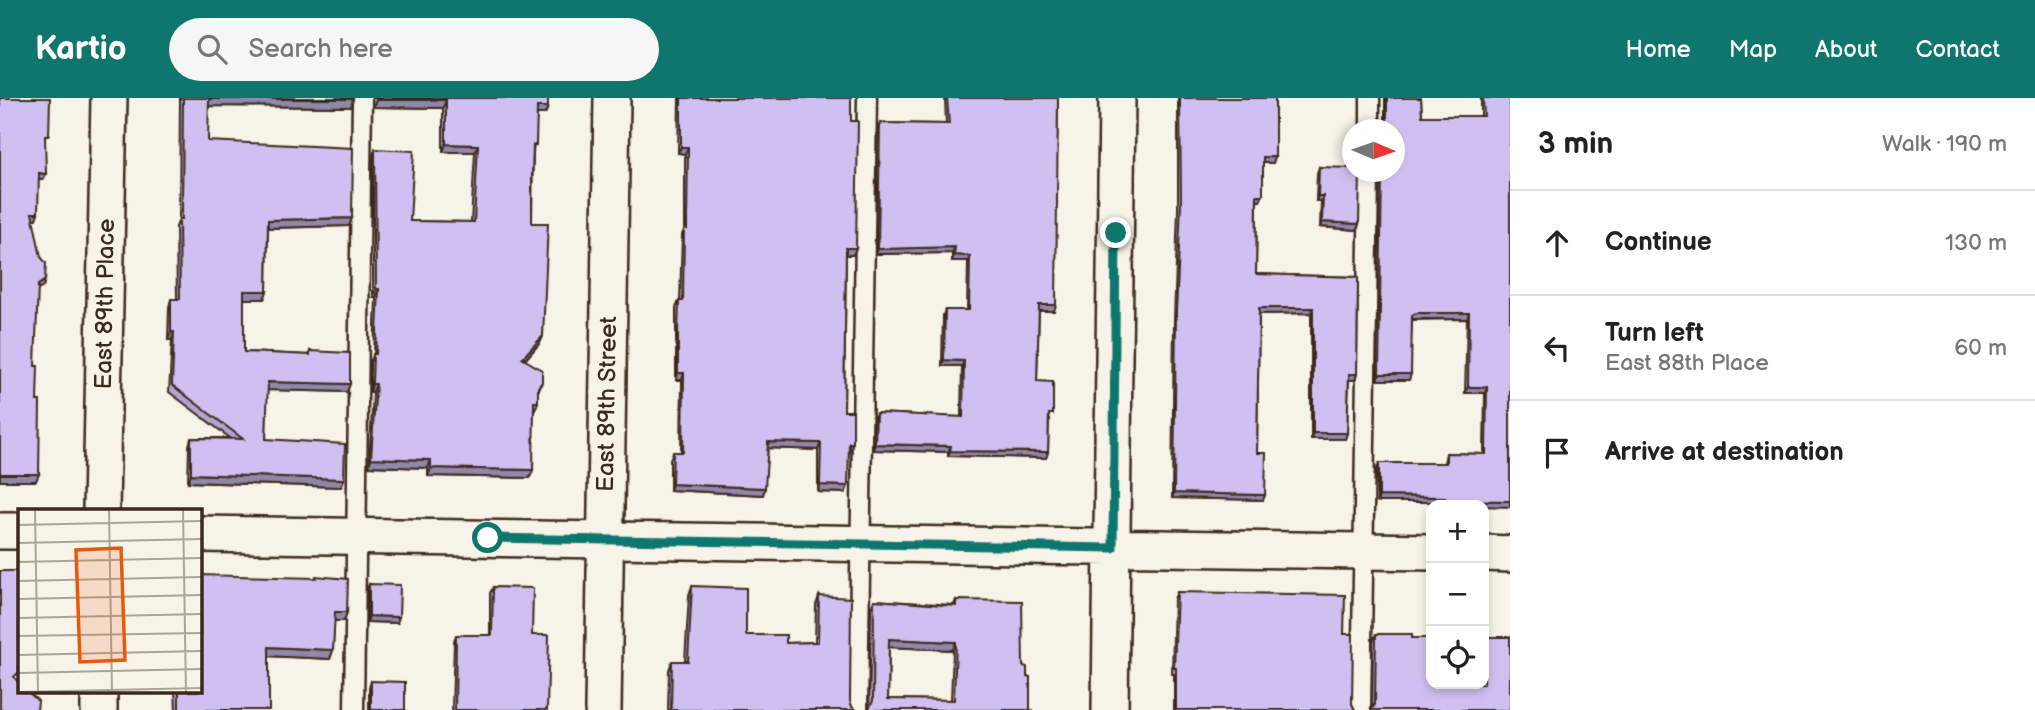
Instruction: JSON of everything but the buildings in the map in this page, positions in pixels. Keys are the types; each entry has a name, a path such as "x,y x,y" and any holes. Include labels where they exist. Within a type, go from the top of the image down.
{"street":[{"name":"East 89th Place","path":"101,509 109,98"},
{"name":"East 89th Street","path":"603,710 612,98"},
{"path":"1110,710 1117,98"},
{"path":"0,531 18,531"},
{"path":"201,534 1426,552"},
{"path":"1489,553 1510,554"},
{"path":"99,692 99,710"}],"lane":[{"path":"354,710 362,98"},
{"path":"858,710 867,98"},
{"path":"1370,98 1370,119"},
{"path":"1361,710 1369,182"}],"route":[{"path":"488,538 1113,548 1116,233"}]}
